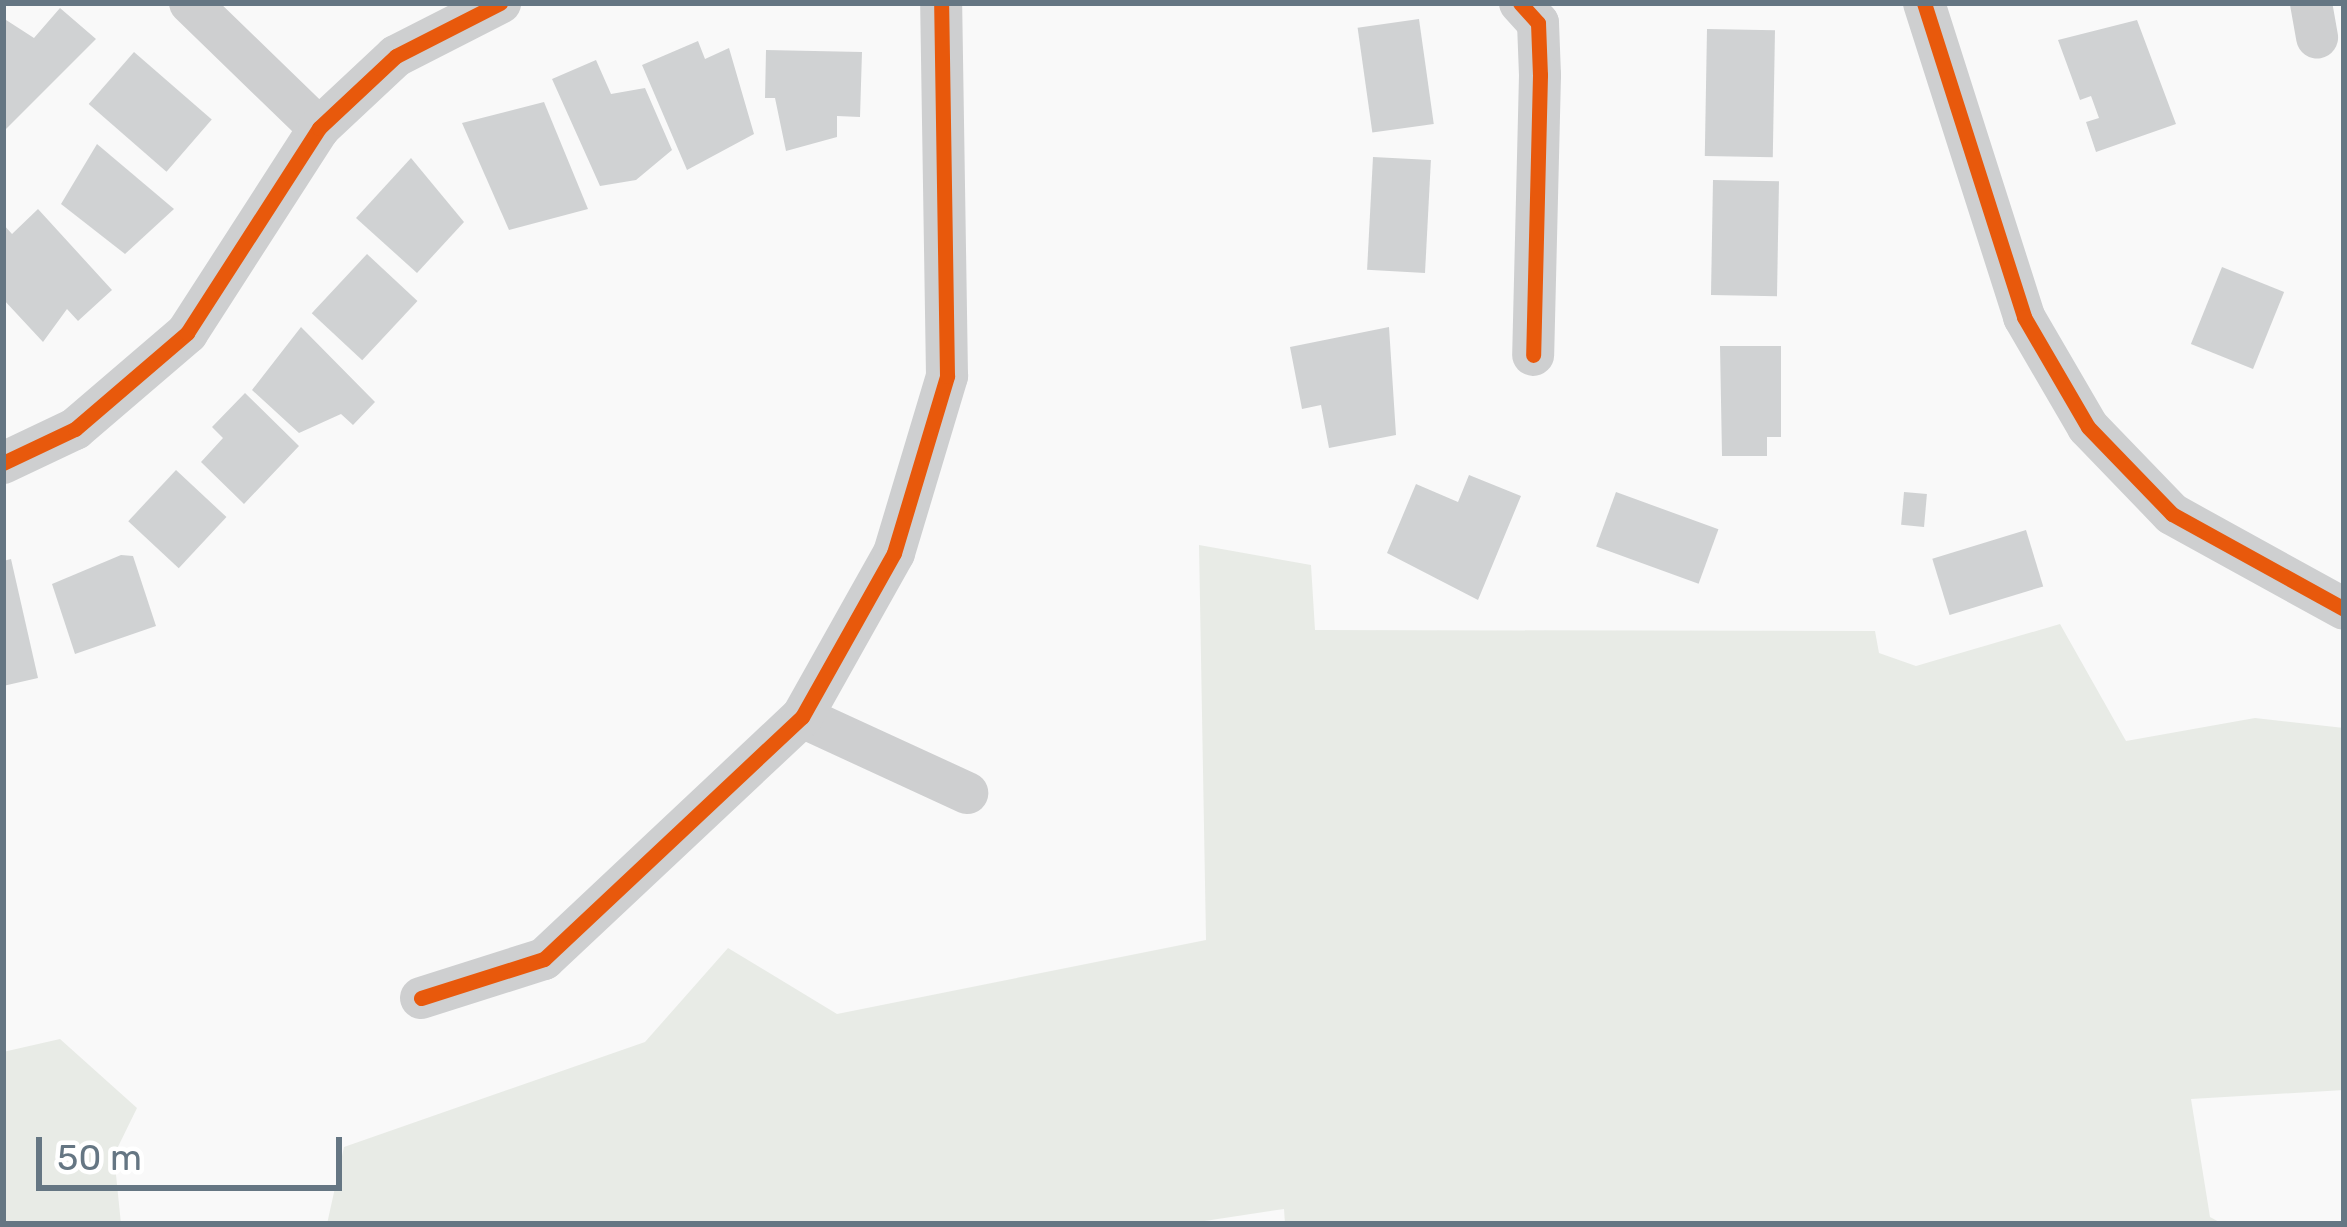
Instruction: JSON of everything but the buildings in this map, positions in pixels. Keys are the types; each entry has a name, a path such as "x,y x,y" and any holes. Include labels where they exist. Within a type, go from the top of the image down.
{"street":[{"path":"190,3 319,128"},
{"path":"3,463 75,429 187,334 319,128 395,56 500,3"},
{"path":"421,998 544,958 802,716 894,553 947,376 941,3"},
{"path":"1520,3 1538,23 1540,75 1533,355"},
{"path":"1924,3 2024,317 2088,427 2172,514 2344,609"},
{"path":"802,716 968,793"}],"shaded area":[{"path":"1199,545 1311,565 1315,630 1875,631 1879,653 1916,666 2060,624 2126,741 2255,718 2344,728 2344,1090 2191,1099 2210,1217 2223,1224 1285,1224 1284,1209 1185,1224 327,1224 344,1147 645,1042 728,948 837,1014 1206,940"},
{"path":"60,1039 137,1108 114,1155 121,1224 3,1224 3,1052"}],"cycle path":[{"path":"3,463 75,429 187,333 319,128 396,56 500,3"},
{"path":"421,998 544,959 802,717 894,553 947,376 941,3"},
{"path":"1520,3 1538,23 1540,75 1533,355"},
{"path":"1924,3 2024,317 2088,427 2172,514 2344,609"}]}
